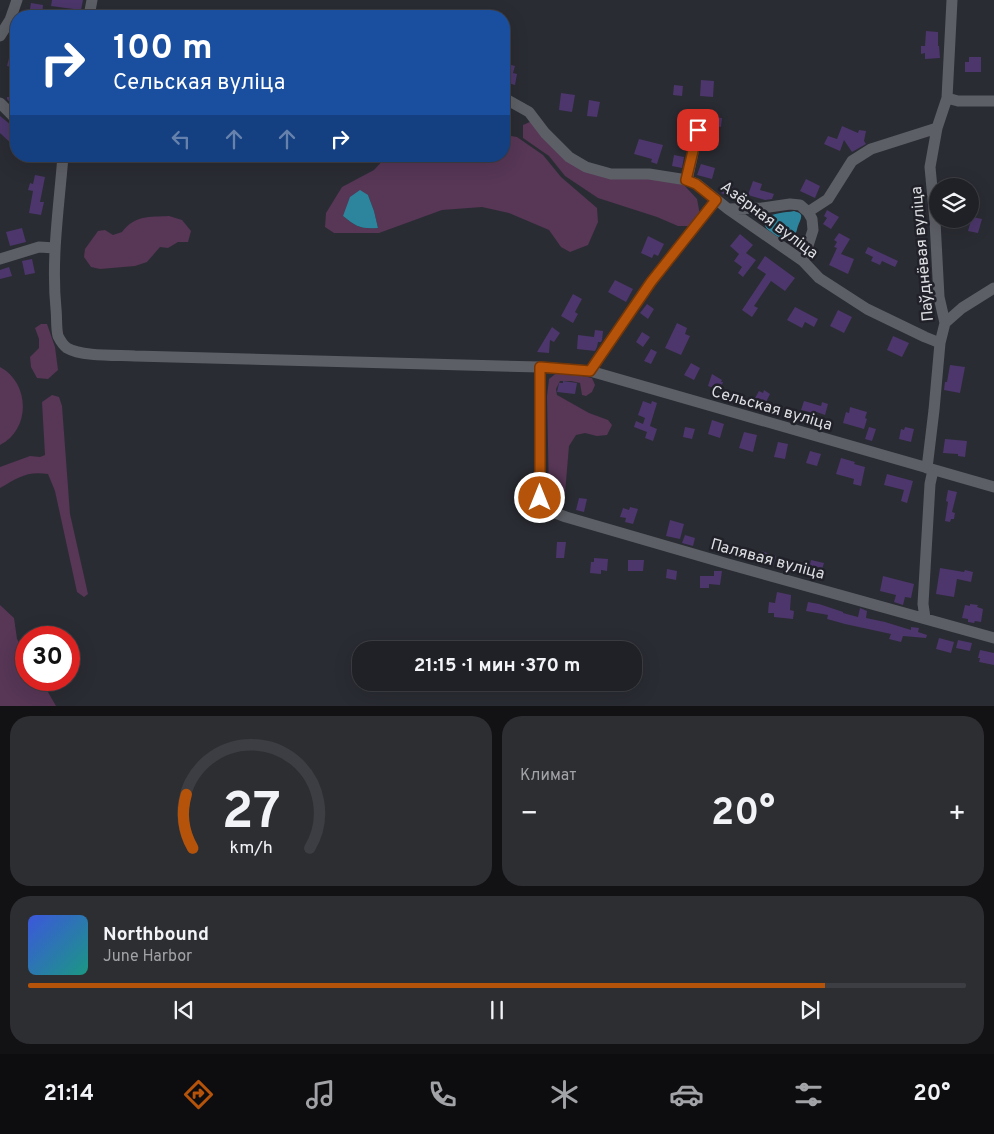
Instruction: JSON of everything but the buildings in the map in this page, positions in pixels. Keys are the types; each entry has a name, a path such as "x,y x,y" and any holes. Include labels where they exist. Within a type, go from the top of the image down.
{"street":[{"name":"Паўднёвая вуліца","path":"924,618 923,604 934,410 940,343 945,323 939,297 930,168 937,128 947,98 952,0"},
{"path":"0,36 10,20"},
{"path":"947,98 958,101 994,101"},
{"name":"Азёрная вуліца","path":"510,101 529,112 545,133 569,157 586,167 611,174 649,174 686,180 696,184 728,209 803,261 819,278 867,309 940,343"},
{"path":"0,103 10,113"},
{"path":"808,212 828,199 852,161 871,149 937,128"},
{"path":"686,180 698,130"},
{"name":"Сельская вуліца","path":"63,162 55,248 54,292 58,336 63,345 76,352 135,356 540,367 590,371 994,487"},
{"path":"590,371 651,282 716,200"},
{"path":"728,209 800,204 812,219 813,230 803,261"},
{"path":"0,259 39,247 55,248"},
{"path":"945,323 962,308 994,288"},
{"name":"Палявая вуліца","path":"540,367 540,498 550,510 566,517 737,567 994,638"}],"shaded area":[{"path":"532,121 576,165 684,185 697,199 700,215 692,226 678,226 657,217 598,198 565,176 549,156 523,138 523,125"},
{"path":"510,136 517,137 543,155 561,177 597,208 598,222 588,245 570,252 561,247 549,230 509,213 482,207 442,210 379,233 334,233 325,227 326,213 342,187 374,170 381,162 510,162","holes":["368,195 378,228 359,226 343,216"]},
{"path":"169,216 182,220 191,231 188,242 178,242 168,248 160,247 147,262 135,266 100,269 91,267 84,257 85,249 98,231 105,230 113,235 122,232 132,222 137,220"},
{"path":"41,324 47,324 55,347 58,370 48,379 37,378 31,367 30,357 39,348 39,339 35,328"},
{"path":"0,367 10,374 17,384 23,406 22,418 17,428 10,438 0,445"},
{"path":"559,371 592,378 595,385 592,392 586,396 582,395 580,383 571,381 560,381 556,389 557,395 589,413 608,420 612,425 607,435 597,436 585,433 576,435 569,446 565,493 560,501 554,502 549,496 547,396 549,379"},
{"path":"52,395 59,397 62,406 70,514 88,594 84,597 77,592 55,491 48,474 28,474 0,488 0,467 30,456 40,457 45,455 42,402"},
{"path":"0,605 14,618 15,691 47,691 56,706 0,706"}],"water":[{"path":"360,190 368,195 378,228 359,226 343,216 350,197"},
{"path":"794,211 800,213 801,219 793,237 787,239 780,238 766,228 765,219 768,217"}],"route":[{"path":"540,498 540,367 590,371 651,282 716,200 696,184 686,180 698,130"}]}
